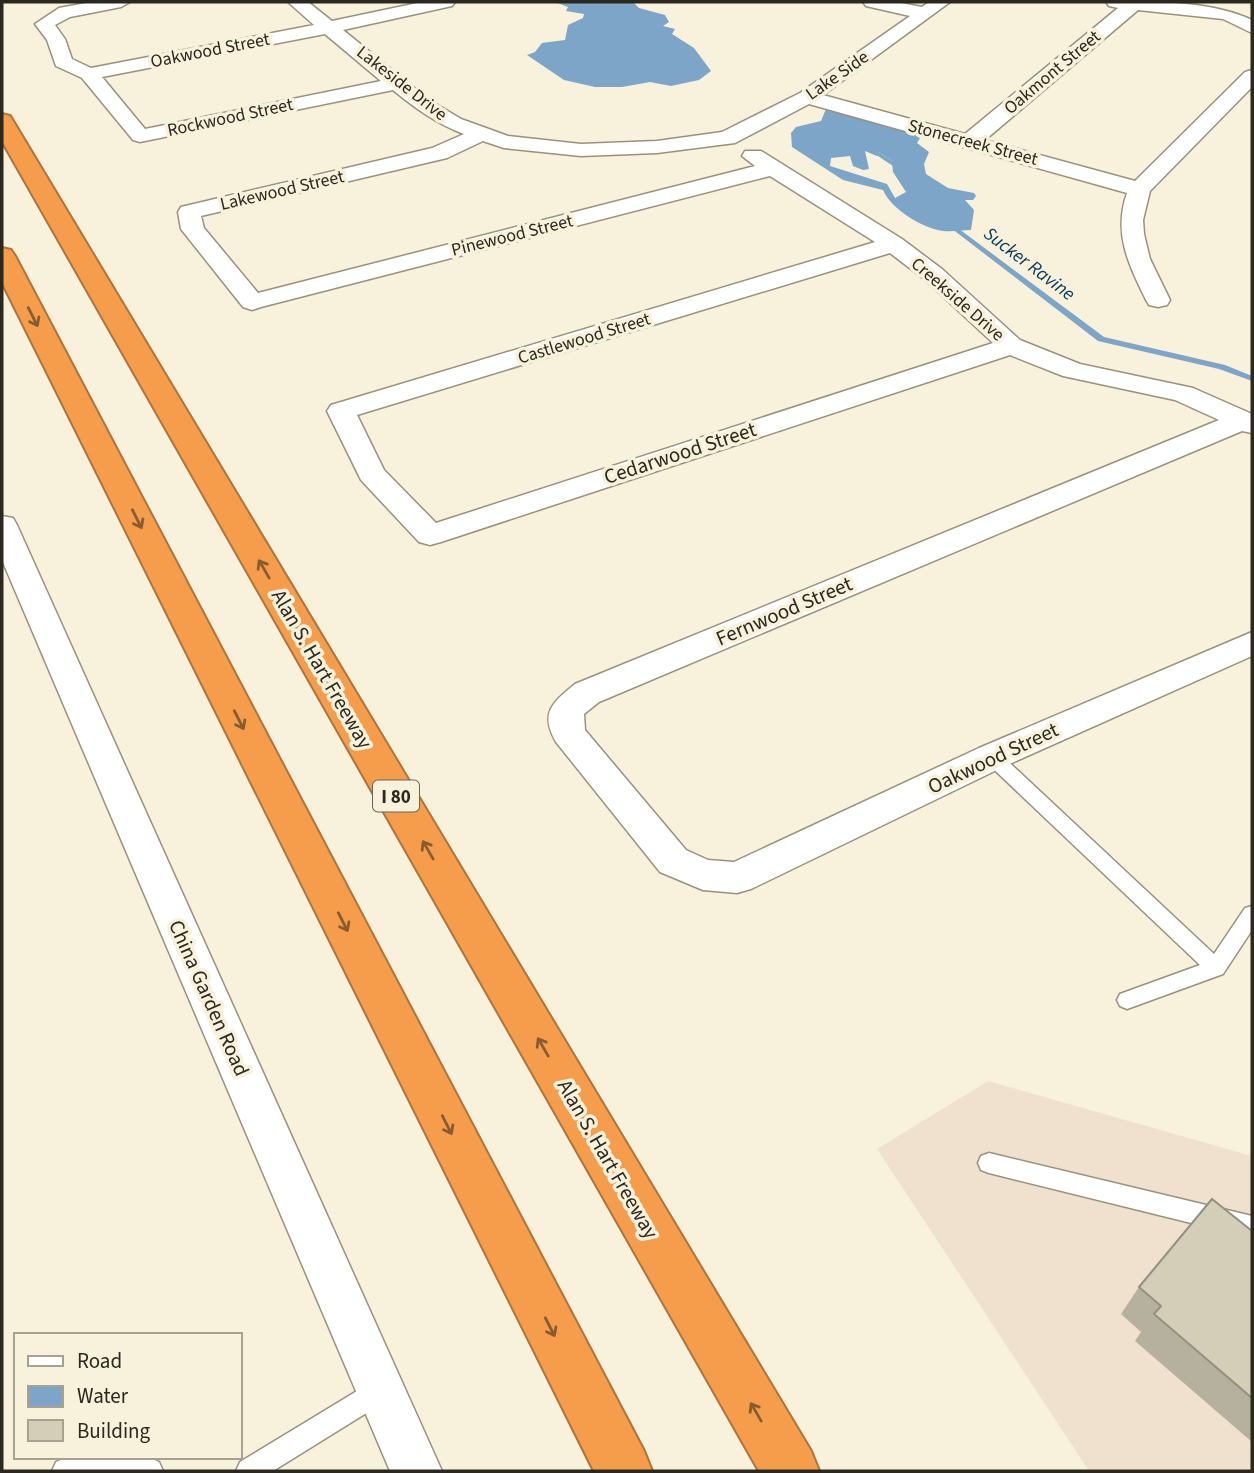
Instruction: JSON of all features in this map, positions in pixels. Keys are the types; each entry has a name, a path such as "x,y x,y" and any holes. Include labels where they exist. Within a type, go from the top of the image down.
{"highway":[{"name":"Alan S. Hart Freeway","path":"2,121 791,1471"},
{"path":"2,256 624,1471"}],"street":[{"path":"89,74 63,62 55,40 44,23 65,12 121,2"},
{"name":"Lakeside Drive","path":"297,2 421,103 454,124 504,142 581,150 656,147 727,138"},
{"name":"Oakwood Street","path":"89,74 446,2"},
{"path":"872,2 923,13"},
{"name":"Lake Side","path":"727,138 807,97 941,2"},
{"path":"1125,3 1227,14 1252,27"},
{"name":"Oakmont Street","path":"970,141 1125,3"},
{"path":"1227,14 1245,5"},
{"name":"Rockwood Street","path":"89,74 140,136 399,83"},
{"path":"1158,300 1132,240 1130,213 1139,189 1252,76"},
{"name":"Stonecreek Street","path":"807,97 1139,189"},
{"name":"Lakewood Street","path":"252,302 193,229 189,212 439,153 482,134"},
{"name":"Creekside Drive","path":"727,138 771,169 854,217 894,244 933,274 1011,346 1072,370 1183,394 1248,423"},
{"name":"Pinewood Street","path":"252,302 771,169"},
{"name":"Castlewood Street","path":"371,474 341,411 894,244"},
{"name":"Cedarwood Street","path":"371,474 430,535 1011,346"},
{"name":"Fernwood Street","path":"737,878 703,876 673,862 568,733 566,710 586,693 1248,423"},
{"name":"China Garden Road","path":"2,525 416,1471"},
{"name":"Oakwood Street","path":"737,878 992,757 1252,643"}],"lane":[{"path":"992,757 1216,968"},
{"path":"1128,999 1216,968 1252,914"},
{"path":"989,1163 1252,1227"},
{"path":"249,1471 380,1390"},
{"path":"65,1471 87,1462 128,1461 150,1471"}],"shaded area":[{"path":"988,1081 1252,1156 1252,1471 1089,1471 877,1149"}],"water":[{"path":"555,2 633,2 639,8 665,15 669,22 663,26 675,29 672,34 694,48 711,71 699,80 671,86 650,82 622,87 595,87 564,80 527,55 535,52 542,43 565,40 568,25 583,18 584,14 566,11 568,7"},
{"path":"826,109 923,133 917,143 929,152 924,164 926,174 948,188 974,193 976,196 973,200 965,200 974,210 971,230 943,231 926,226 900,211 883,190 843,180 792,147 791,133 796,127 821,121","holes":["865,151 877,156 879,152 892,161 893,172 906,192 895,198 887,184 830,166 831,158 850,156 853,166 869,169"]}],"building":[{"path":"1212,1199 1252,1231 1252,1398 1154,1314 1161,1306 1139,1287"}],"waterway":[{"name":"Sucker Ravine","path":"868,147 904,171"},
{"name":"Sucker Ravine","path":"949,224 1101,339 1222,367 1252,379"}]}
